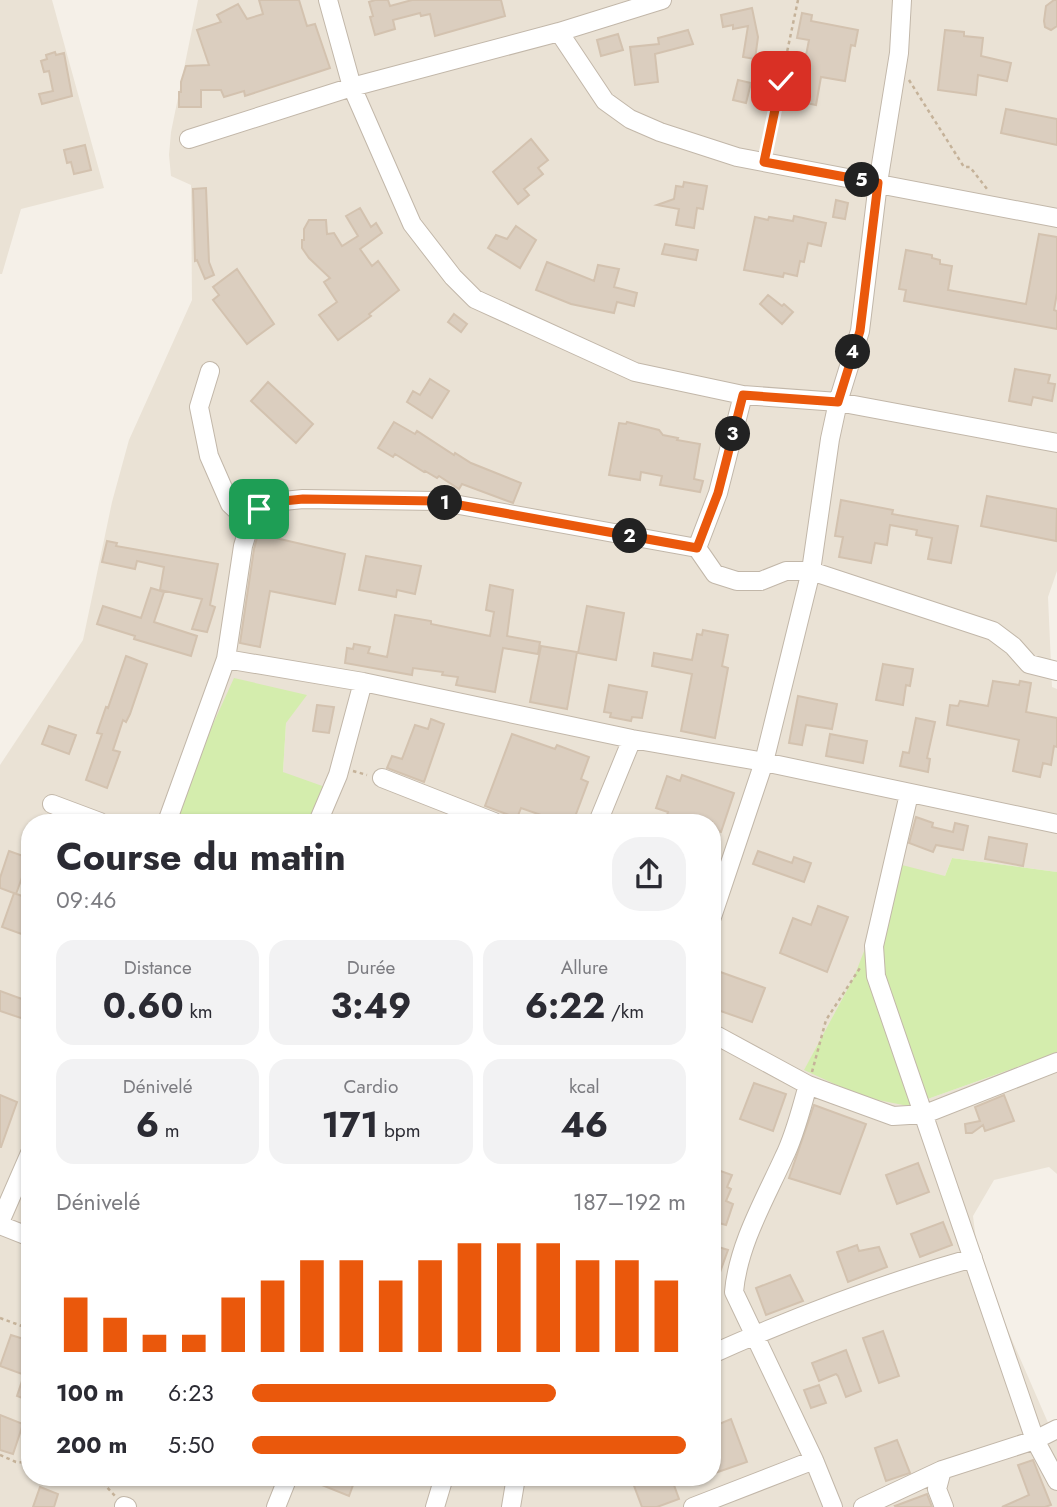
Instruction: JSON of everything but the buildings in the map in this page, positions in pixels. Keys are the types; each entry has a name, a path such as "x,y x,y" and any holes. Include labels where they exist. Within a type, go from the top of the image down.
{"street":[{"path":"328,0 352,87 412,224 453,277 475,299 635,372 743,395 838,402 1057,443"},
{"path":"190,139 352,87 559,32 662,0"},
{"path":"721,890 764,762 811,571 838,402 860,331 878,183 899,53 902,0"},
{"path":"559,32 605,102 630,119 660,132 737,157 1057,218"},
{"path":"210,371 199,407 209,456 230,504 250,523"},
{"path":"697,548 718,493 743,395"},
{"path":"170,814 226,659 243,546 250,523 259,509 274,502 303,499 437,501 697,548 715,574 737,581 761,581 786,571 811,571 993,631 1013,646 1029,664 1057,671"},
{"path":"226,659 363,682 1057,824"},
{"path":"321,814 338,775 363,682"},
{"path":"601,814 632,738"},
{"path":"382,778 474,814"},
{"path":"909,794 874,946 876,976 1035,1440 1057,1481"},
{"path":"52,804 79,814"},
{"path":"721,1038 808,1086 893,1116 925,1114 1057,1062"},
{"path":"808,1086 786,1155 765,1196 735,1278 734,1292 756,1334 833,1507"},
{"path":"21,1174 0,1223 21,1233"},
{"path":"721,1350 756,1334 915,1275 973,1258"},
{"path":"863,1507 942,1470 1035,1440 1057,1429"},
{"path":"693,1507 814,1460"},
{"path":"942,1470 937,1489 944,1507"},
{"path":"276,1507 284,1486"},
{"path":"435,1507 441,1486"},
{"path":"511,1507 514,1486"}],"path":[{"path":"764,162 798,0"},
{"path":"908,75 912,87 964,167 970,167 1003,208"},
{"path":"340,766 359,774 382,778"},
{"path":"808,1086 826,1020 860,967"},
{"path":"0,1318 21,1326"},
{"path":"0,1455 21,1462"},
{"path":"106,1486 125,1506"}],"shaded area":[{"path":"0,0 52,0 104,188 21,209 2,274 0,274"},
{"path":"198,0 1057,0 1057,571 1048,597 1052,687 1057,689 1057,872 952,858 945,876 854,977 805,1069 908,1106 1057,1053 1057,1174 1049,1167 994,1180 973,1216 979,1264 1049,1425 1057,1421 1057,1507 0,1507 0,765 83,640 112,502 129,440 192,300 191,185 171,176 171,132"}],"green space":[{"path":"234,678 307,695 286,723 283,772 328,788 318,814 172,814"},
{"path":"952,858 1057,872 1057,1053 908,1106 863,1097 804,1070 854,977 898,864 945,876"}],"route":[{"path":"259,509 274,502 303,499 437,501 697,548 718,493 743,395 838,402 860,331 878,183 764,162 781,81"}]}
